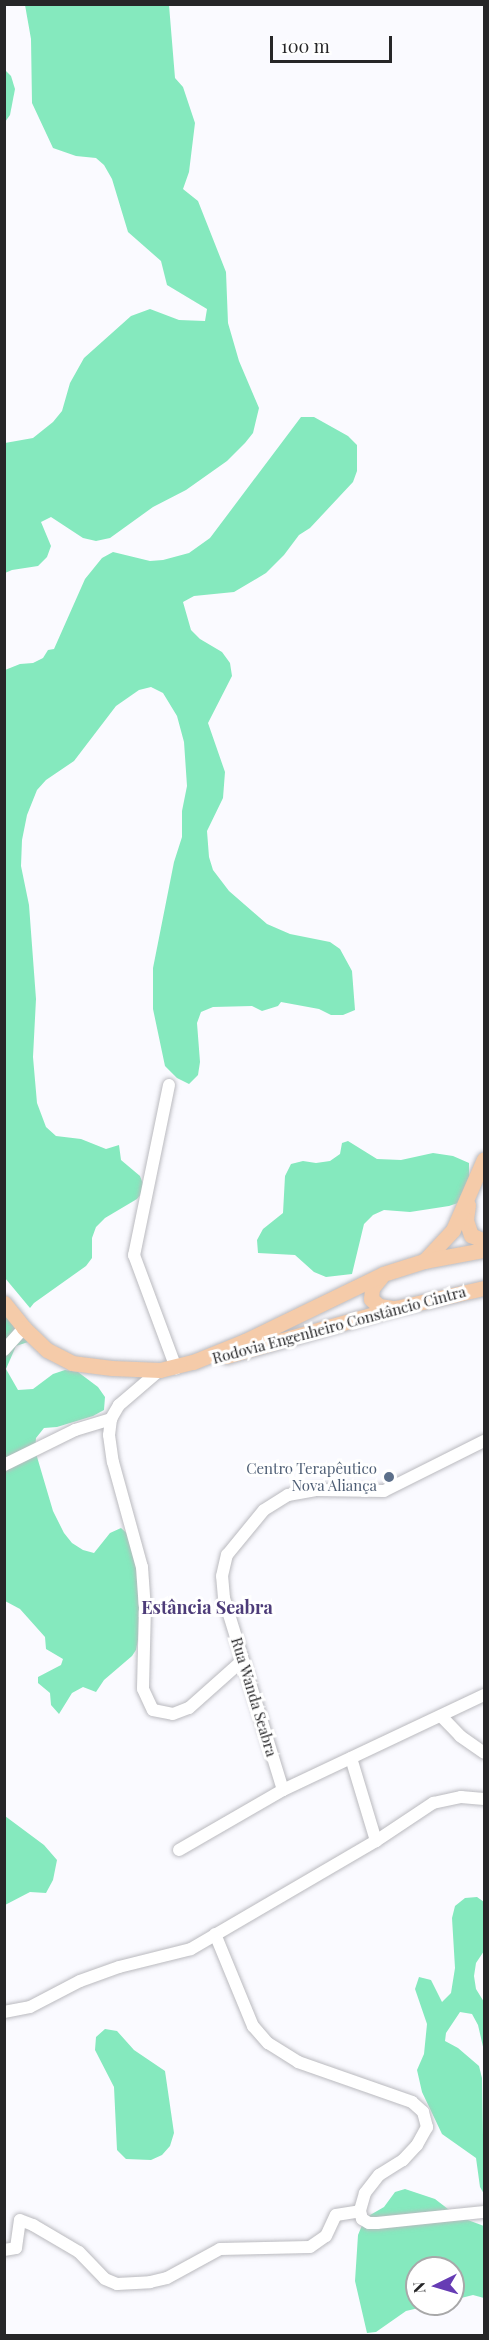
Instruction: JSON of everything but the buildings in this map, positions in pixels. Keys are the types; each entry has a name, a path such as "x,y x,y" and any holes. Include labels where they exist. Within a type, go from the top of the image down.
{"main road":[{"path":"424,1261 453,1230 484,1159"},
{"path":"469,1196 466,1220 471,1235 484,1241"},
{"name":"Rodovia Engenheiro Constâncio Cintra","path":"4,1303 24,1328 47,1350 72,1363 159,1370 176,1368 194,1362 245,1341 383,1274 424,1261 484,1250"},
{"path":"383,1274 372,1288 371,1299 379,1306 396,1308"},
{"name":"Rodovia Engenheiro Constâncio Cintra","path":"194,1362 248,1351 396,1308 484,1288"}],"street":[{"path":"169,1085 134,1255 176,1368"},
{"path":"4,1350 24,1328"},
{"path":"159,1370 119,1405 111,1419 109,1435 113,1462 142,1568 145,1606 143,1689 153,1710 173,1714 189,1708 242,1661"},
{"path":"4,1465 75,1430 111,1419"},
{"name":"Rua Wanda Seabra","path":"283,1790 224,1598 222,1576 227,1555 264,1509 288,1495 315,1490 384,1491 484,1441"},
{"path":"179,1850 283,1790 484,1695"},
{"path":"441,1716 460,1736 484,1753"},
{"path":"351,1758 376,1841"},
{"path":"4,2012 30,2007 80,1981 119,1966 191,1949 376,1841 440,1800 461,1797 484,1799"},
{"path":"215,1934 253,2026 268,2043 291,2059 412,2102 423,2112 427,2127 417,2145 403,2160 379,2175 365,2193 360,2211 362,2219 369,2223 377,2223 484,2212"},
{"path":"4,2250 16,2247 20,2220 33,2225 79,2252 105,2279 117,2284 150,2282 167,2278 220,2249 310,2247 326,2236 336,2215 360,2211"}],"green space":[{"path":"25,5 169,5 175,78 183,87 195,123 189,172 183,189 198,201 226,272 228,323 239,361 259,408 253,433 245,443 227,461 186,490 153,507 110,538 96,541 83,538 51,517 41,522 51,546 47,557 38,566 5,573 5,443 33,438 53,422 62,411 70,383 84,358 131,316 150,309 179,320 205,321 207,309 167,285 161,261 128,232 112,179 104,165 96,158 76,156 53,148 32,103 31,39"},
{"path":"5,70 11,76 15,89 10,115 5,122"},
{"path":"301,417 314,417 348,436 357,445 357,471 353,482 310,528 299,535 266,573 234,592 194,596 183,602 191,630 200,639 222,652 230,663 232,676 208,723 225,772 223,798 207,831 209,857 213,870 229,891 267,924 290,934 330,942 340,949 352,971 355,1010 343,1015 331,1015 319,1009 281,1002 278,1006 262,1011 252,1006 213,1007 201,1012 197,1023 200,1062 198,1075 189,1084 177,1078 165,1066 153,1009 153,968 174,862 182,837 182,811 187,786 184,742 177,716 163,693 151,687 139,690 116,706 74,761 46,780 37,790 27,815 22,840 21,866 29,905 36,999 33,1057 37,1103 46,1127 56,1136 81,1139 106,1149 119,1145 121,1160 140,1176 145,1189 137,1199 105,1218 96,1227 92,1238 92,1258 86,1266 30,1308 5,1278 5,670 20,664 33,663 43,658 48,650 54,649 85,579 102,558 113,552 150,561 163,560 189,553 210,538"},
{"path":"348,1141 377,1159 401,1160 433,1153 453,1156 469,1163 469,1192 461,1202 449,1206 410,1212 384,1210 373,1215 364,1224 352,1274 326,1277 314,1272 295,1255 258,1253 257,1240 263,1229 283,1213 285,1176 291,1164 303,1161 316,1163 330,1161 340,1154 342,1143"},
{"path":"4,1309 28,1342 16,1346 6,1369 18,1390 33,1389 53,1374 65,1370 78,1372 98,1387 105,1397 104,1410 93,1416 57,1427 44,1428 36,1438 35,1450 53,1511 72,1543 83,1550 94,1553 110,1533 121,1528 130,1536 144,1608 136,1650 132,1656 104,1680 96,1692 83,1687 72,1693 59,1714 51,1705 50,1693 38,1683 38,1677 61,1665 63,1659 46,1649 45,1637 20,1609 5,1601"},
{"path":"5,1816 44,1845 57,1860 53,1880 46,1893 30,1892 5,1905"},
{"path":"477,1897 484,1902 484,1951 476,1963 474,1976 476,1989 484,2002 484,2051 478,2025 472,2014 460,2012 446,2033 445,2041 458,2048 479,2066 482,2078 484,2194 480,2187 476,2158 442,2134 422,2092 417,2070 424,2054 427,2024 415,1989 419,1977 431,1980 442,2002 451,1993 455,1968 452,1918 455,1906 465,1898"},
{"path":"105,2029 117,2031 134,2050 165,2071 174,2133 170,2146 162,2155 151,2160 126,2159 117,2150 114,2087 95,2050 96,2037"},
{"path":"405,2189 435,2199 457,2216 484,2226 484,2298 473,2295 465,2297 465,2256 405,2256 405,2312 376,2332 367,2333 355,2281 358,2235 365,2218 384,2207 395,2192"}],"place":[{"name":"Centro Terapêutico Nova Aliança","path":"389,1477"}],"district":[{"name":"Estância Seabra","path":"207,1607"}]}
